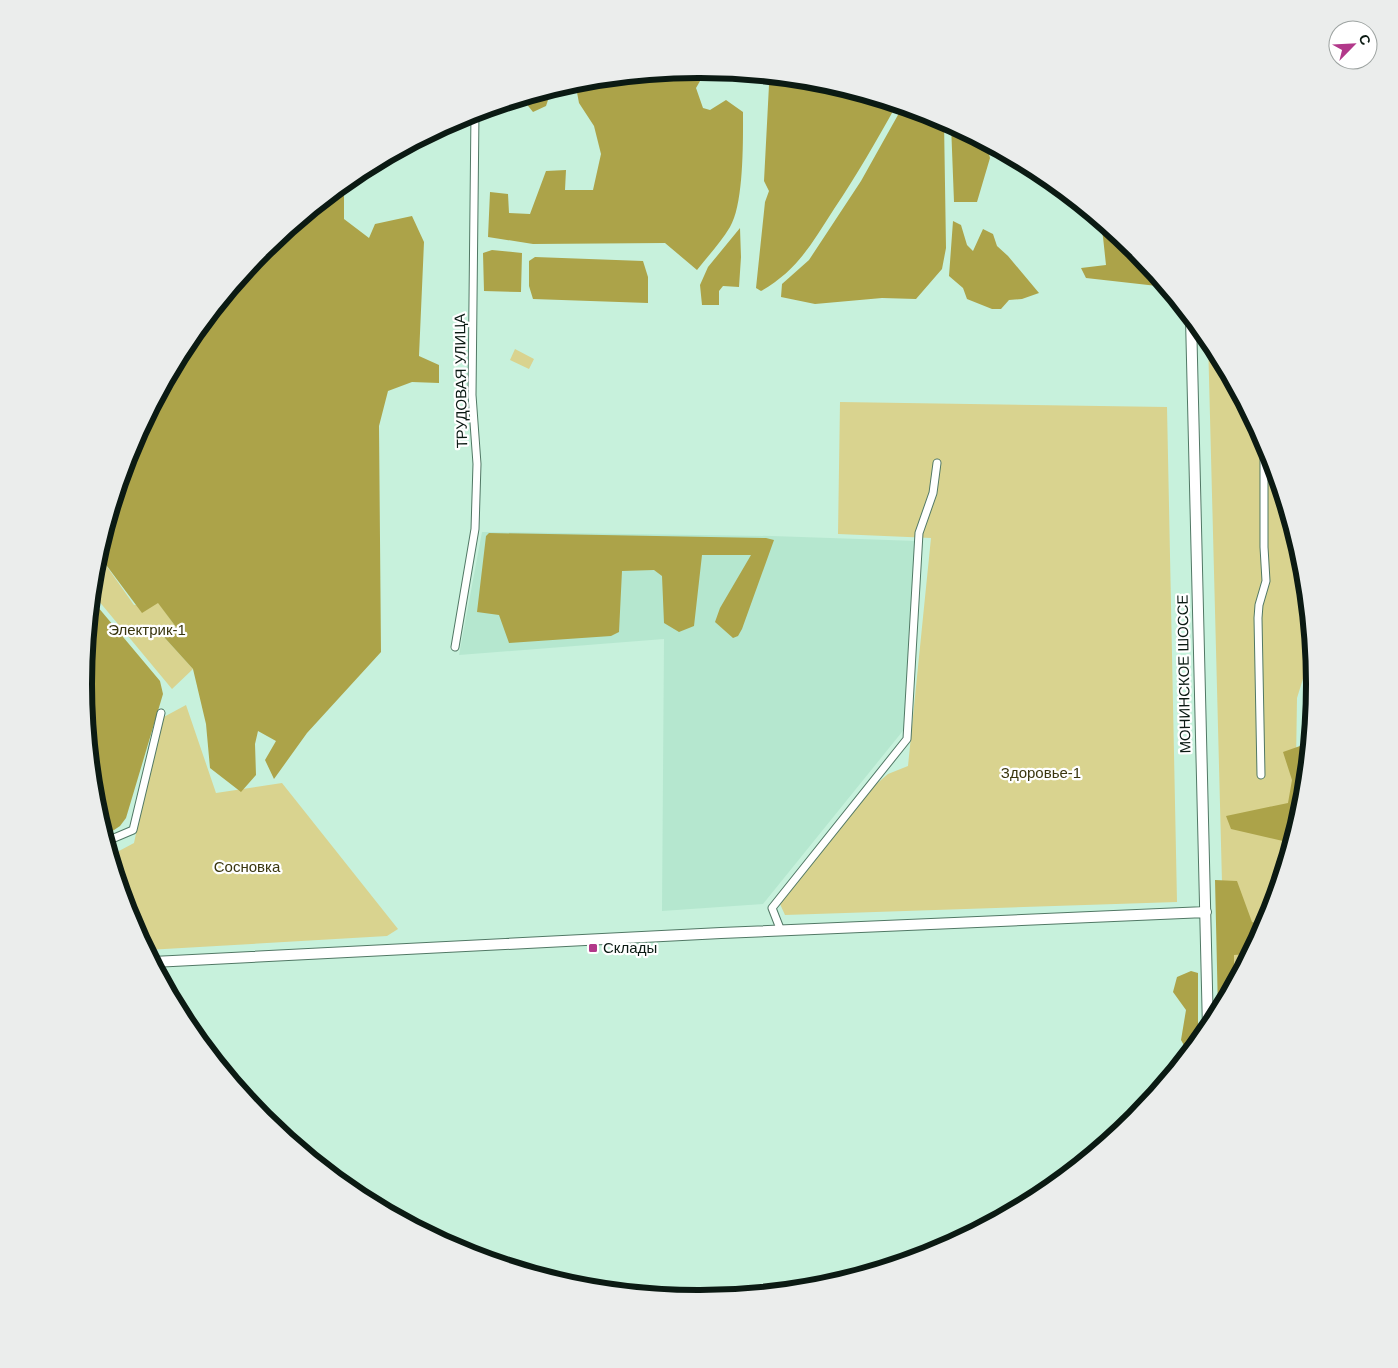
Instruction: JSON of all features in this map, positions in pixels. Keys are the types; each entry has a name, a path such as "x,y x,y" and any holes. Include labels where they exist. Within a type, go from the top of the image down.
{"main road":[{"name":"МОНИНСКОЕ ШОССЕ","path":"1191,331 1208,1013"},
{"path":"160,962 397,948 1206,912"}],"street":[{"name":"ТРУДОВАЯ УЛИЦА","path":"454,648 475,529 477,464 472,395 474,121"},
{"path":"781,931 772,908 907,739 919,533 933,493 937,463"},
{"path":"1261,775 1258,618 1259,605 1266,581 1264,465"},
{"path":"112,839 133,830 161,713"}],"shaded area":[{"path":"702,78 696,88 703,108 710,110 726,100 743,112 742,171 735,217 723,238 697,270 665,243 533,244 488,237 490,192 508,194 509,213 530,214 546,171 566,170 565,190 593,190 601,154 594,126 579,103 577,90 581,89 659,79"},
{"path":"773,83 817,89 856,98 894,110 859,170 803,255 785,274 761,291 756,288 765,202 769,191 764,181 769,85"},
{"path":"549,96 546,106 533,112 526,103"},
{"path":"900,112 944,130 946,248 942,269 916,299 882,298 815,304 781,297 782,284 809,260 861,181"},
{"path":"951,133 988,152 990,158 977,202 954,202"},
{"path":"344,193 344,219 369,238 375,224 412,216 424,242 419,356 439,365 439,383 412,382 388,391 379,426 381,652 307,733 274,779 265,760 276,741 258,731 255,744 256,775 241,792 210,768 206,724 193,669 164,637 176,627 158,603 142,613 105,563 113,527 139,452 155,416 195,347 243,284 270,255 299,228"},
{"path":"953,221 961,225 967,245 973,251 983,229 993,234 997,246 1008,256 1039,293 1022,299 1009,300 1001,309 992,309 967,299 963,288 949,276"},
{"path":"740,228 739,287 723,286 719,291 719,305 702,305 700,285 708,267"},
{"path":"1101,230 1157,286 1086,278 1081,268 1106,265"},
{"path":"492,250 522,253 521,292 484,291 483,253"},
{"path":"535,257 643,261 648,277 648,303 533,299 529,286 529,261"},
{"path":"482,532 772,536 917,541 906,727 763,904 662,911 664,639 459,655"},
{"path":"489,533 766,538 774,540 742,629 738,636 733,638 715,622 720,608 751,555 702,555 694,626 679,632 664,623 662,576 654,570 622,571 619,632 611,636 509,643 499,615 477,612 486,536"},
{"path":"98,607 160,681 163,694 126,818 120,826 111,832 104,802 94,724 92,684"},
{"path":"1300,746 1302,748 1294,802 1283,847 1283,841 1231,829 1226,816 1288,803 1292,780 1283,752"},
{"path":"1215,880 1237,881 1252,922 1256,923 1242,954 1234,955 1234,969 1218,997"},
{"path":"1191,971 1198,973 1198,1028 1185,1047 1181,1040 1186,1010 1173,992 1177,977"}],"green space":[{"path":"515,349 534,359 529,369 510,360"},
{"path":"1208,356 1243,416 1273,489 1285,527 1300,605 1305,671 1297,698 1296,792 1285,841 1259,916 1243,952 1225,986"},
{"name":"Здоровье-1","path":"840,402 1167,407 1177,902 785,915 780,904 874,786 888,774 908,766 931,538 838,534"},
{"name":"Электрик-1","path":"105,563 134,605 158,602 176,627 164,637 193,669 172,689 99,601"},
{"name":"Сосновка","path":"186,705 216,793 282,783 398,929 387,936 154,950 139,916 117,854 134,843 160,719"}],"place":[{"name":"Склады","path":"593,948"}]}
